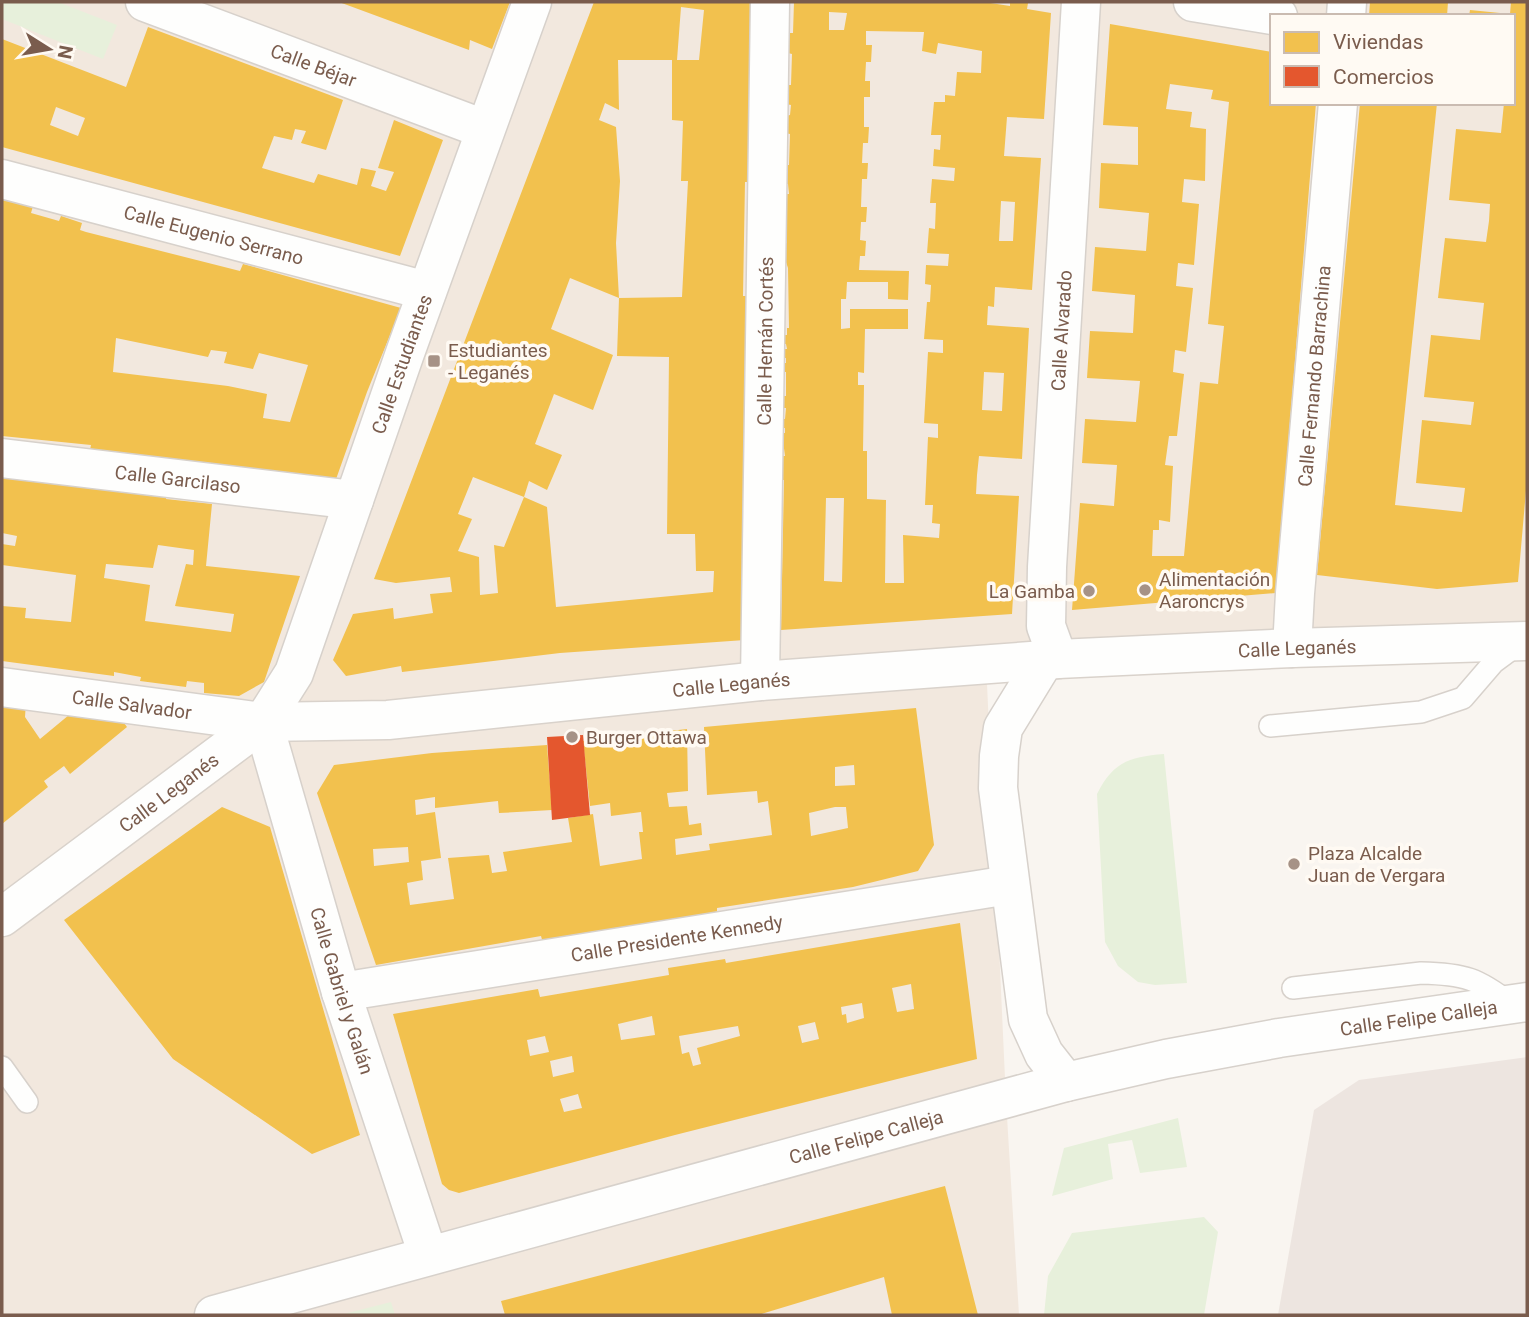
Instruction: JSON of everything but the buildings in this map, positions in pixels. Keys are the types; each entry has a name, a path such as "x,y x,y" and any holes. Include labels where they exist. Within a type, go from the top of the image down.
{"street":[{"name":"Calle Béjar","path":"145,2 484,129"},
{"name":"Calle Estudiantes","path":"263,723 294,673 484,129 532,2"},
{"name":"Calle Hernán Cortés","path":"760,681 770,2"},
{"name":"Calle Alvarado","path":"1051,660 1046,626 1046,567 1081,2"},
{"path":"1193,2 1270,15"},
{"name":"Calle Fernando Barrachina","path":"1292,648 1338,105"},
{"name":"Calle Eugenio Serrano","path":"2,178 427,291"},
{"name":"Calle Garcilaso","path":"2,458 354,500"},
{"name":"Calle Leganés","path":"2,917 263,723 388,720 760,681 1051,660 1525,638"},
{"path":"1051,660 1003,728 998,788 1028,1019 1044,1054 1066,1082"},
{"name":"Calle Salvador","path":"2,687 263,723"},
{"name":"Calle Gabriel y Galán","path":"263,723 341,992 428,1255"},
{"name":"Calle Presidente Kennedy","path":"341,992 1009,885"},
{"name":"Calle Felipe Calleja","path":"214,1315 1066,1082 1166,1059 1279,1038 1519,1004"}],"lane":[{"path":"1270,726 1422,712 1463,698 1494,662 1525,638"},
{"path":"1293,988 1440,974 1476,980 1519,1004"},
{"path":"2,1067 27,1102"}],"shaded area":[{"path":"2,2 1527,2 1527,635 986,662 1006,1100 1019,1315 2,1315"},
{"path":"1527,1057 1527,1315 1278,1315 1314,1110 1359,1080"}],"green space":[{"path":"2,2 58,2 117,25 103,59 2,19"},
{"path":"1164,754 1187,983 1155,985 1138,982 1118,966 1105,942 1097,794 1109,775 1123,763"},
{"path":"1178,1118 1187,1167 1140,1173 1132,1140 1108,1144 1113,1179 1052,1196 1064,1148"},
{"path":"1204,1217 1218,1232 1204,1315 1044,1315 1048,1276 1072,1233"},
{"path":"391,1302 395,1315 340,1315"}],"place":[{"name":"Estudiantes - Leganés","path":"434,361"},
{"name":"Alimentación Aaroncrys","path":"1145,590"},
{"name":"La Gamba","path":"1089,591"},
{"name":"Burger Ottawa","path":"572,737"},
{"name":"Plaza Alcalde Juan de Vergara","path":"1294,864"}]}
